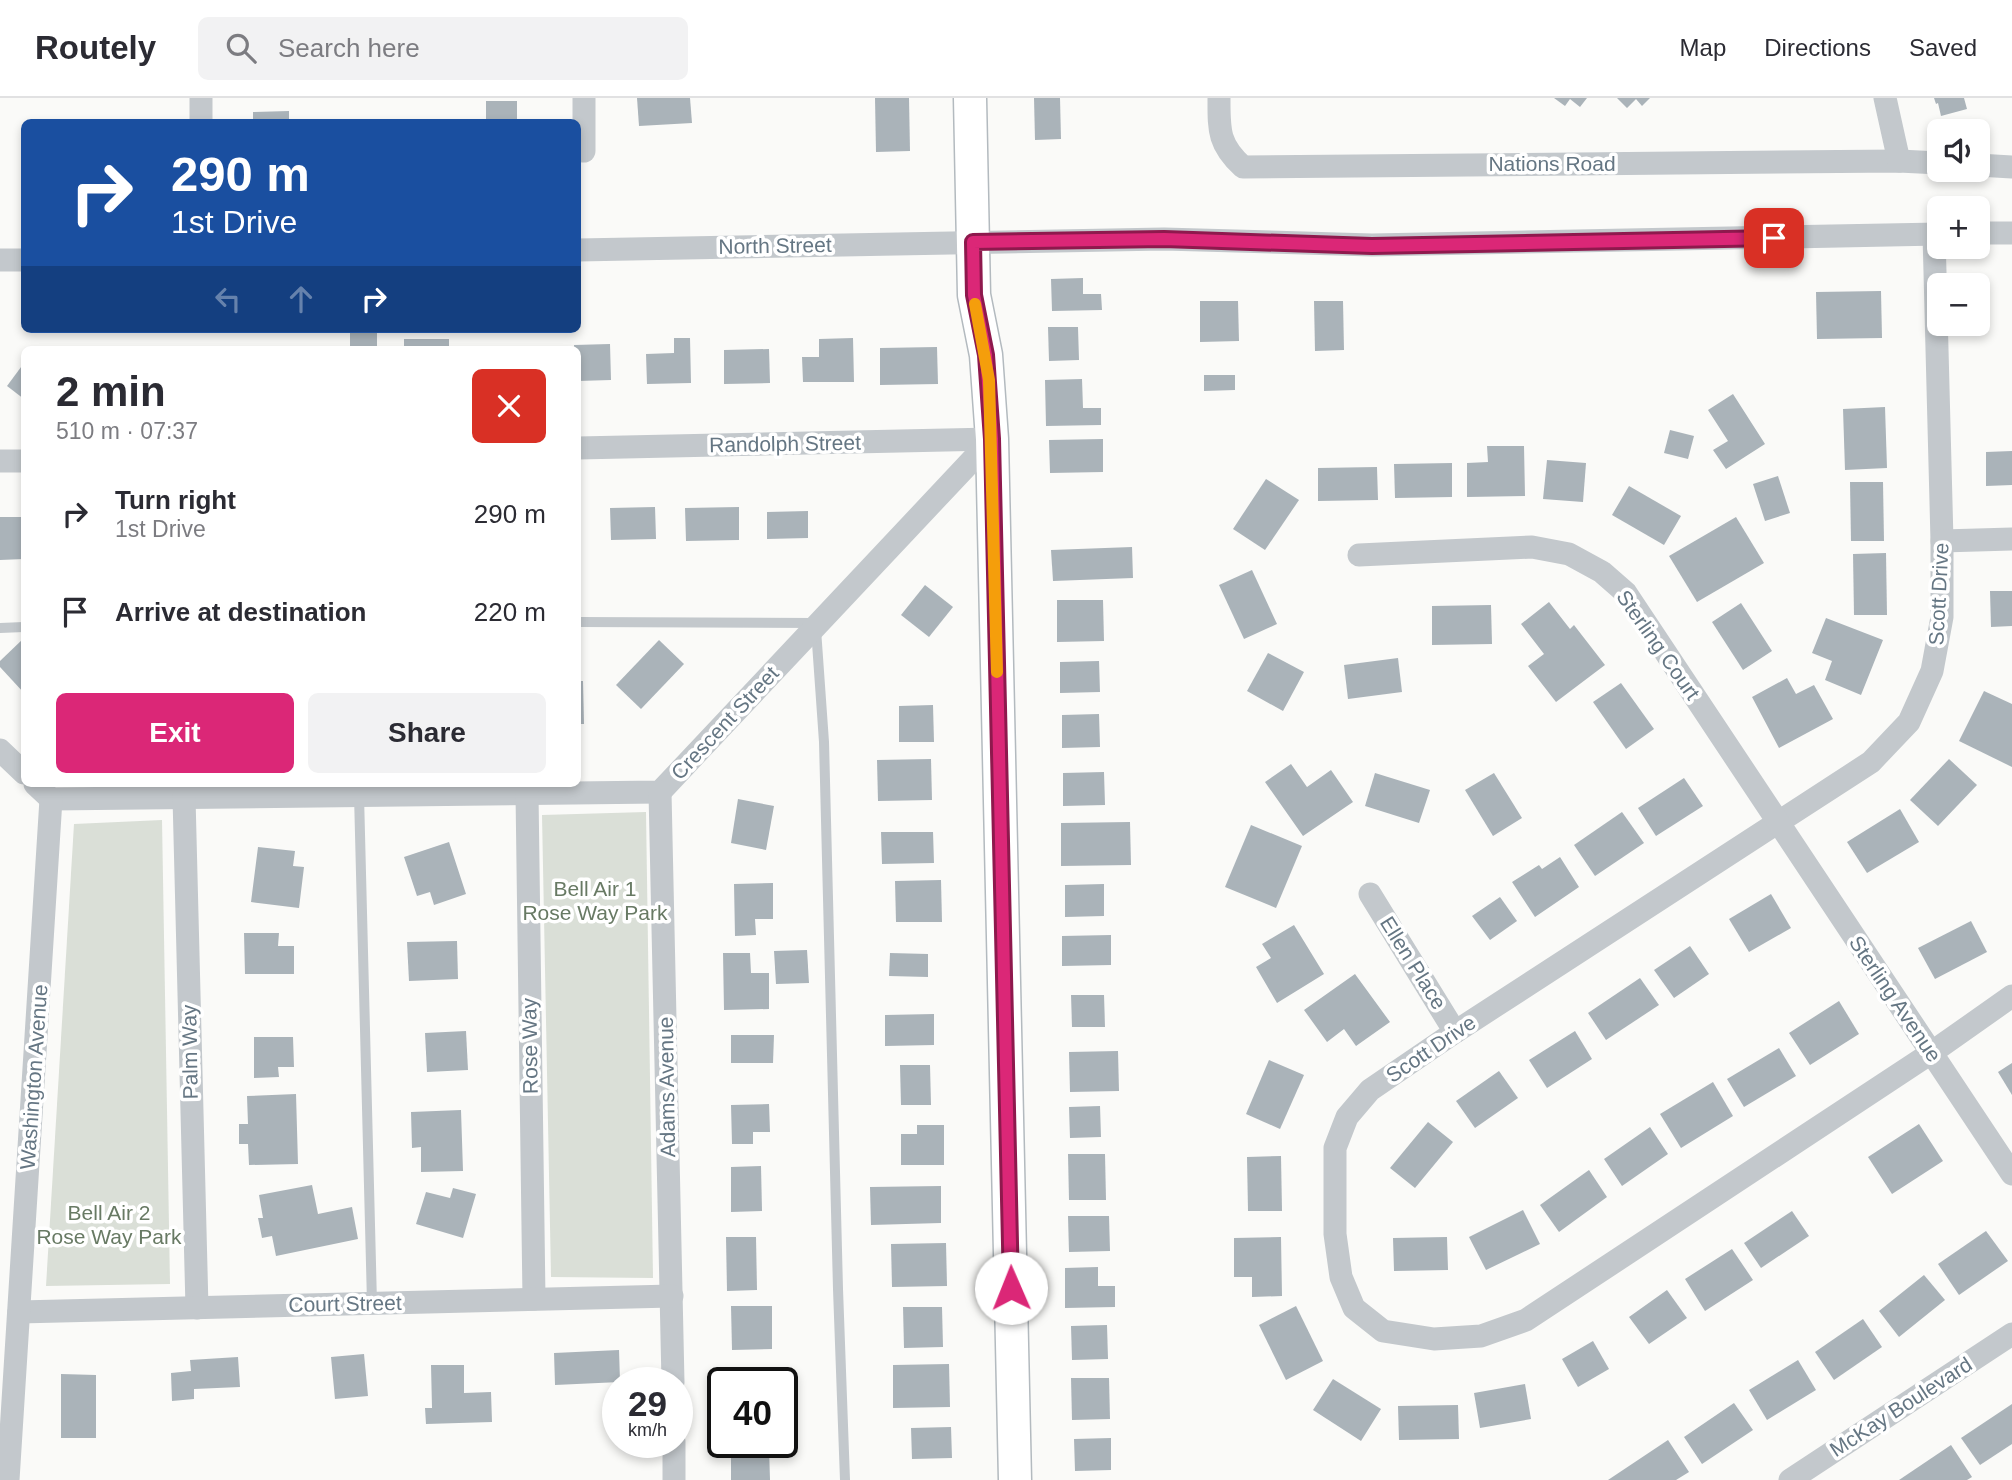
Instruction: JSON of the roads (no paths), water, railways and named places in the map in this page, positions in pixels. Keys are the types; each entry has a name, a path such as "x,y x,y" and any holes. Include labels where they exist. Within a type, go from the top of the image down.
{"street":[{"path":"201,98 201,119"},
{"path":"583,98 584,151"},
{"path":"970,98 974,295 986,355 992,439 1015,1480"},
{"name":"Nations Road","path":"1219,98 1219,126 1227,152 1243,167 1927,162"},
{"path":"1885,98 1899,161"},
{"path":"1990,166 2012,167"},
{"path":"1990,233 2012,233"},
{"name":"North Street","path":"581,250 1164,239 1372,246 1927,234"},
{"name":"Scott Drive","path":"1937,259 1942,617 1932,671 1909,722 1871,762 1370,1090 1347,1117 1335,1148 1335,1234 1340,1277 1354,1308 1383,1331 1433,1339 1481,1336 1526,1320 1931,1054 2012,996"},
{"path":"0,260 21,260"},
{"name":"Randolph Street","path":"581,448 992,439"},
{"name":"Crescent Street","path":"43,792 184,797 660,792 992,439"},
{"path":"0,461 21,461"},
{"path":"1942,541 2012,539"},
{"name":"Sterling Court","path":"1359,555 1532,547 1569,554 1602,572 1626,593 1779,824"},
{"path":"0,750 21,770"},
{"name":"Washington Avenue","path":"8,1480 19,1312 43,792"},
{"name":"Adams Avenue","path":"660,792 673,1367"},
{"name":"Rose Way","path":"527,793 534,1299"},
{"name":"Palm Way","path":"184,797 197,1308"},
{"name":"Sterling Avenue","path":"1779,824 2012,1174"},
{"name":"Ellen Place","path":"1370,894 1455,1032"},
{"name":"Court Street","path":"19,1312 672,1296"},
{"name":"McKay Boulevard","path":"1790,1480 2012,1334"},
{"path":"674,1458 674,1480"}],"lane":[{"path":"581,622 817,625 824,742 845,1480"},
{"path":"0,628 21,627"},
{"path":"359,795 372,1303"}],"park label":[{"name":"Bell Air 1 Rose Way Park","path":"595,901"},
{"name":"Bell Air 2 Rose Way Park","path":"109,1225"}]}
